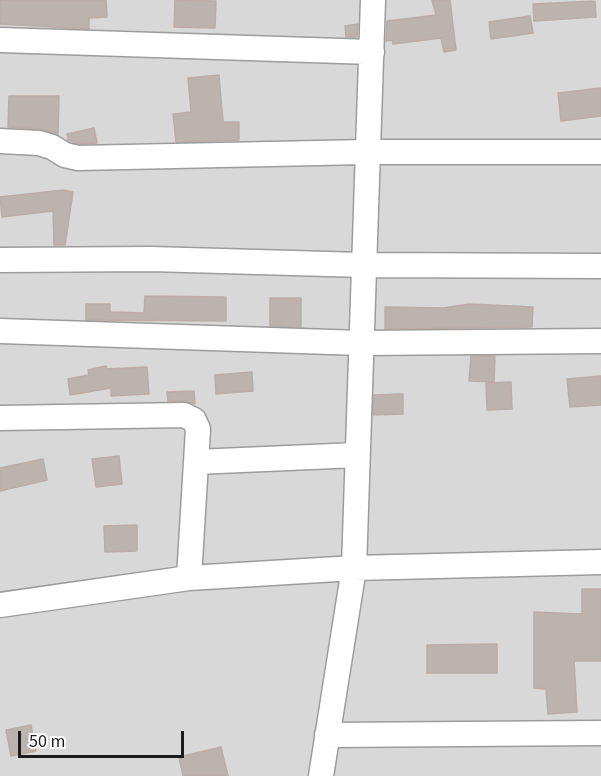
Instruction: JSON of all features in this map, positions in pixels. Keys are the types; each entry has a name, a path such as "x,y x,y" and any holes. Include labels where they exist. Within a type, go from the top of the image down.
{"street":[{"path":"321,776 354,568 366,152 373,0"},
{"path":"0,40 372,52"},
{"path":"0,141 39,143 52,147 65,155 78,158 366,152 601,152"},
{"path":"0,260 152,259 363,265 601,266"},
{"path":"0,331 361,344 601,341"},
{"path":"0,418 184,415 194,420 198,429 189,578"},
{"path":"196,462 357,455"},
{"path":"0,605 189,578 354,568 601,562"},
{"path":"327,735 601,733"}],"shaded area":[{"path":"0,0 601,0 601,776 0,776"}],"building":[{"path":"0,0 106,0 107,17 89,18 89,29 0,24"},
{"path":"175,0 216,1 215,28 174,27"},
{"path":"432,0 450,0 456,50 444,52 441,38 393,44 392,40 386,41 387,21 436,15"},
{"path":"595,1 596,17 534,21 533,4"},
{"path":"530,16 533,33 491,39 489,22"},
{"path":"358,24 357,37 346,37 345,26"},
{"path":"219,75 223,122 239,122 239,140 176,142 173,114 191,112 188,78"},
{"path":"601,88 601,116 561,121 558,93"},
{"path":"9,96 59,96 58,134 40,129 8,127"},
{"path":"94,128 97,143 79,144 68,140 67,134"},
{"path":"63,190 73,192 65,245 54,245 53,211 2,217 0,197"},
{"path":"145,296 226,297 226,321 86,320 86,304 110,304 110,312 144,313"},
{"path":"270,298 301,298 301,327 270,326"},
{"path":"470,304 533,307 532,327 385,329 385,307 443,308"},
{"path":"471,356 495,356 494,382 469,381"},
{"path":"106,366 107,369 147,367 149,394 111,396 111,388 70,395 68,379 89,375 88,370"},
{"path":"252,372 253,391 216,394 215,375"},
{"path":"601,376 601,405 570,407 567,379"},
{"path":"511,382 512,409 487,410 486,383"},
{"path":"194,391 195,404 168,401 167,392"},
{"path":"403,394 403,414 373,415 374,395"},
{"path":"119,456 122,484 96,487 92,459"},
{"path":"43,459 47,480 0,491 0,468"},
{"path":"137,525 137,551 105,552 104,526"},
{"path":"582,589 601,589 601,661 574,661 577,712 548,714 546,689 534,688 534,612 582,614"},
{"path":"497,644 497,673 427,673 427,645"},
{"path":"31,725 36,751 11,756 6,730"},
{"path":"221,747 228,776 183,776 179,757"}]}
